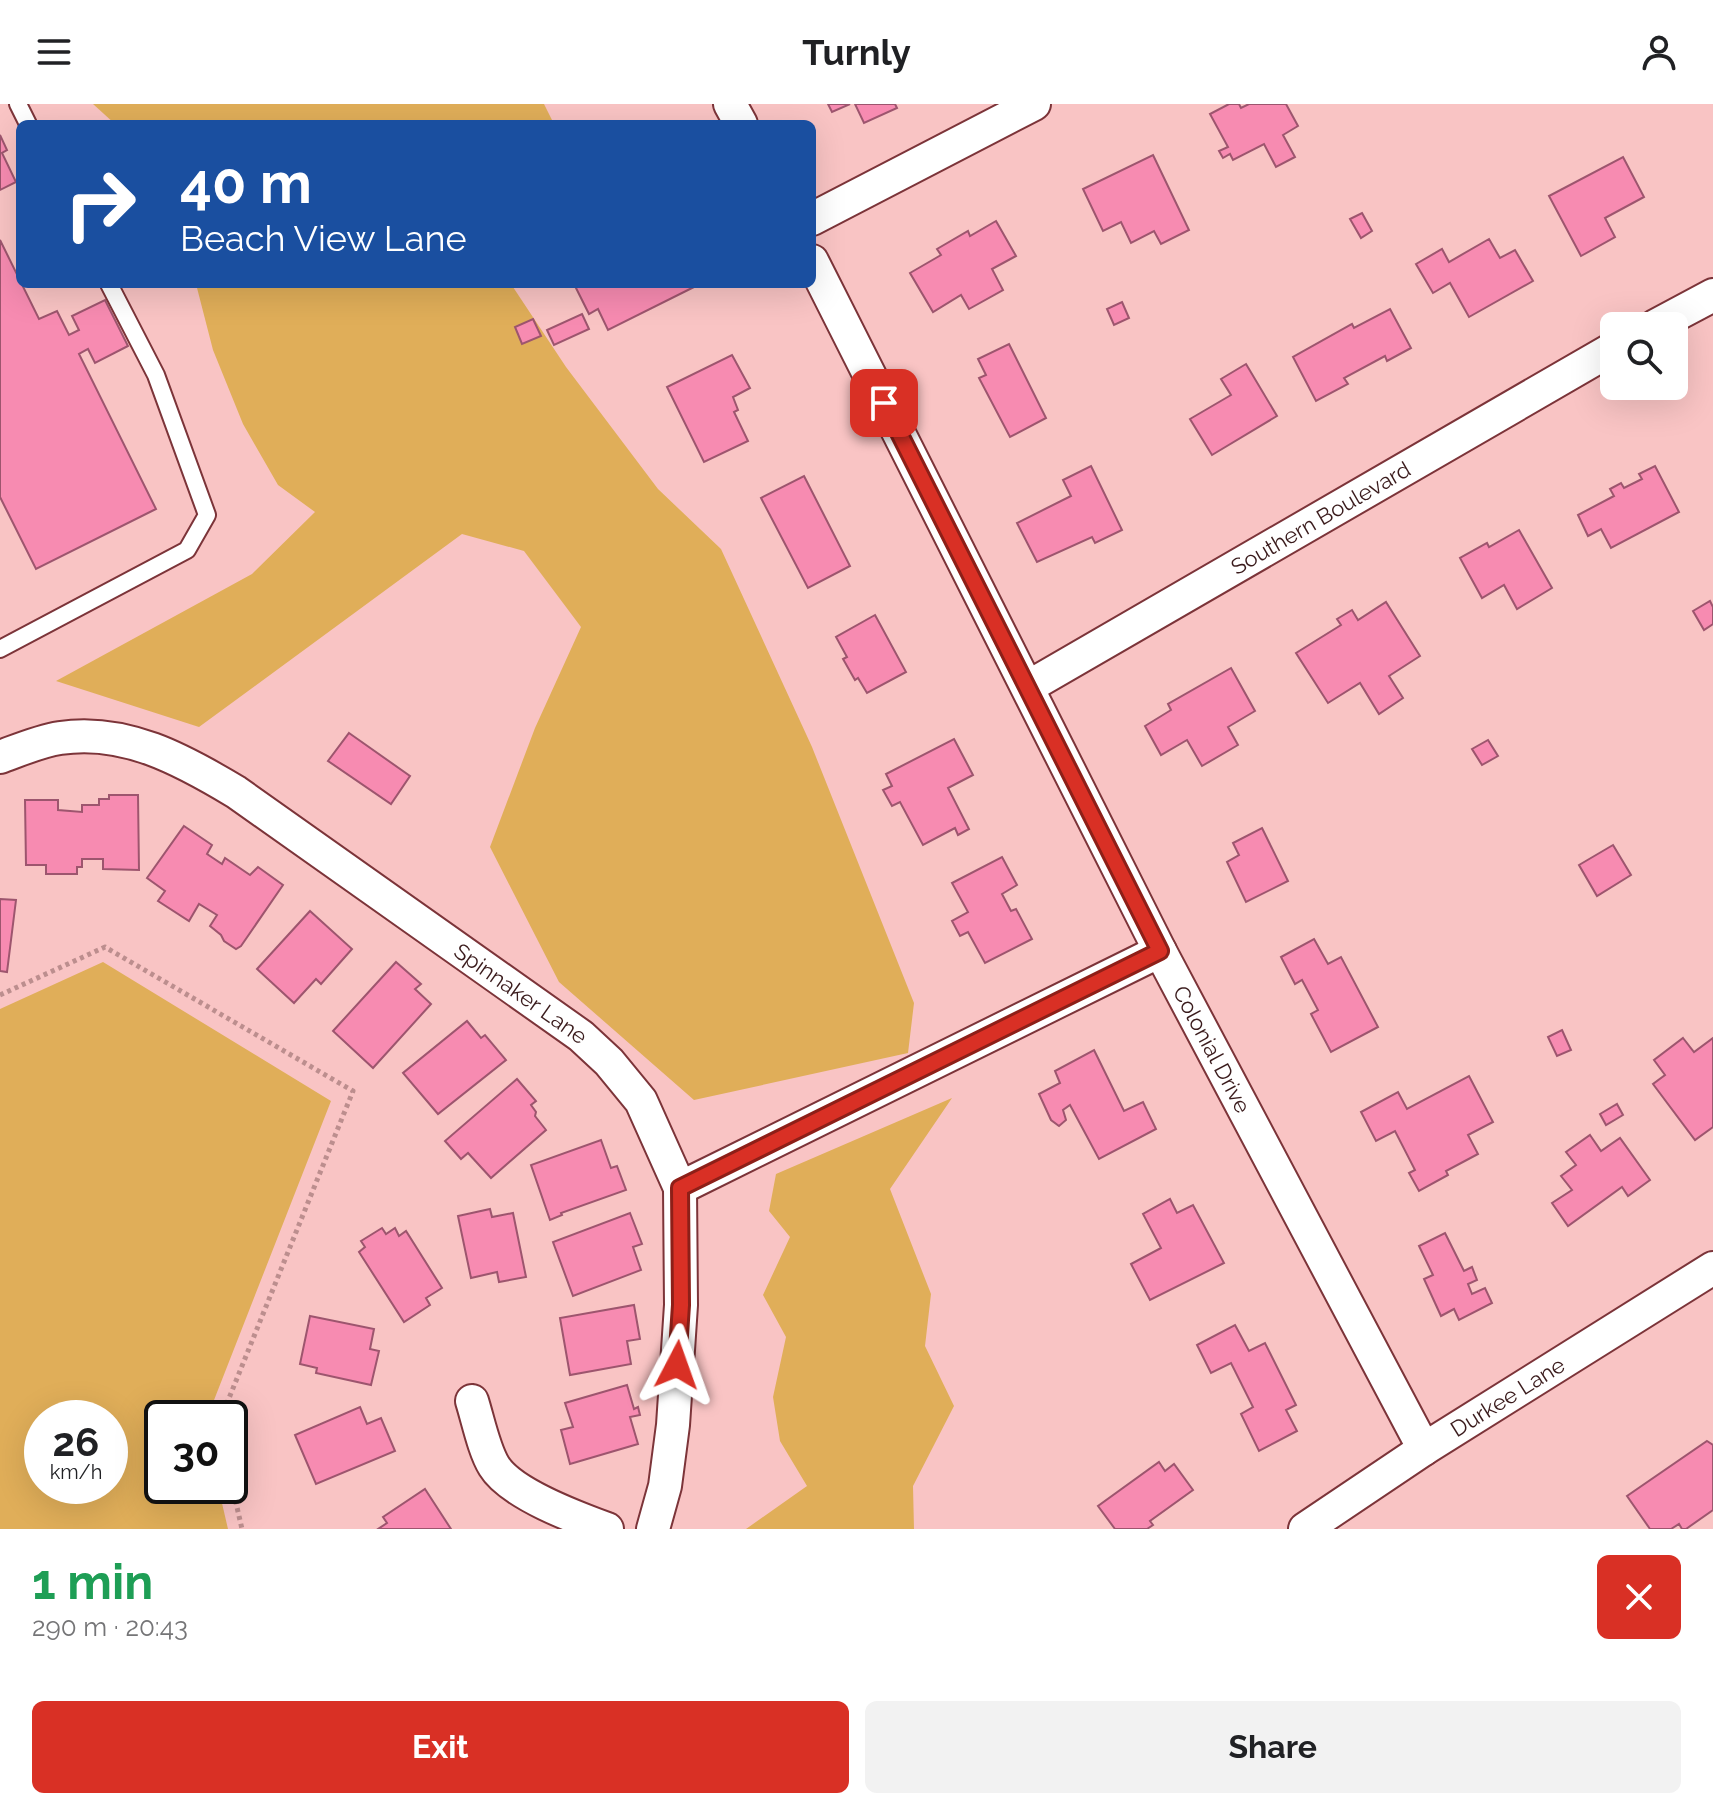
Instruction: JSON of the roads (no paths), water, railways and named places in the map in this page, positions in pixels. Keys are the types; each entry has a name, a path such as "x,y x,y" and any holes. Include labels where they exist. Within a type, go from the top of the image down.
{"street":[{"path":"816,217 1034,104"},
{"name":"Colonial Drive","path":"816,269 1160,951 1424,1449"},
{"path":"1681,312 1713,295"},
{"name":"Southern Boulevard","path":"1028,687 1600,356"},
{"name":"Spinnaker Lane","path":"0,757 60,738 93,737 133,742 171,755 236,792 581,1036 609,1062 641,1101 680,1188 681,1305 673,1425 665,1486 653,1529"},
{"path":"680,1188 1160,951"},
{"name":"Durkee Lane","path":"1305,1529 1424,1449 1713,1268"},
{"path":"472,1401 494,1467 522,1491 561,1512 607,1529"}],"lane":[{"path":"0,649 187,550 207,515 156,375 111,288"}]}
